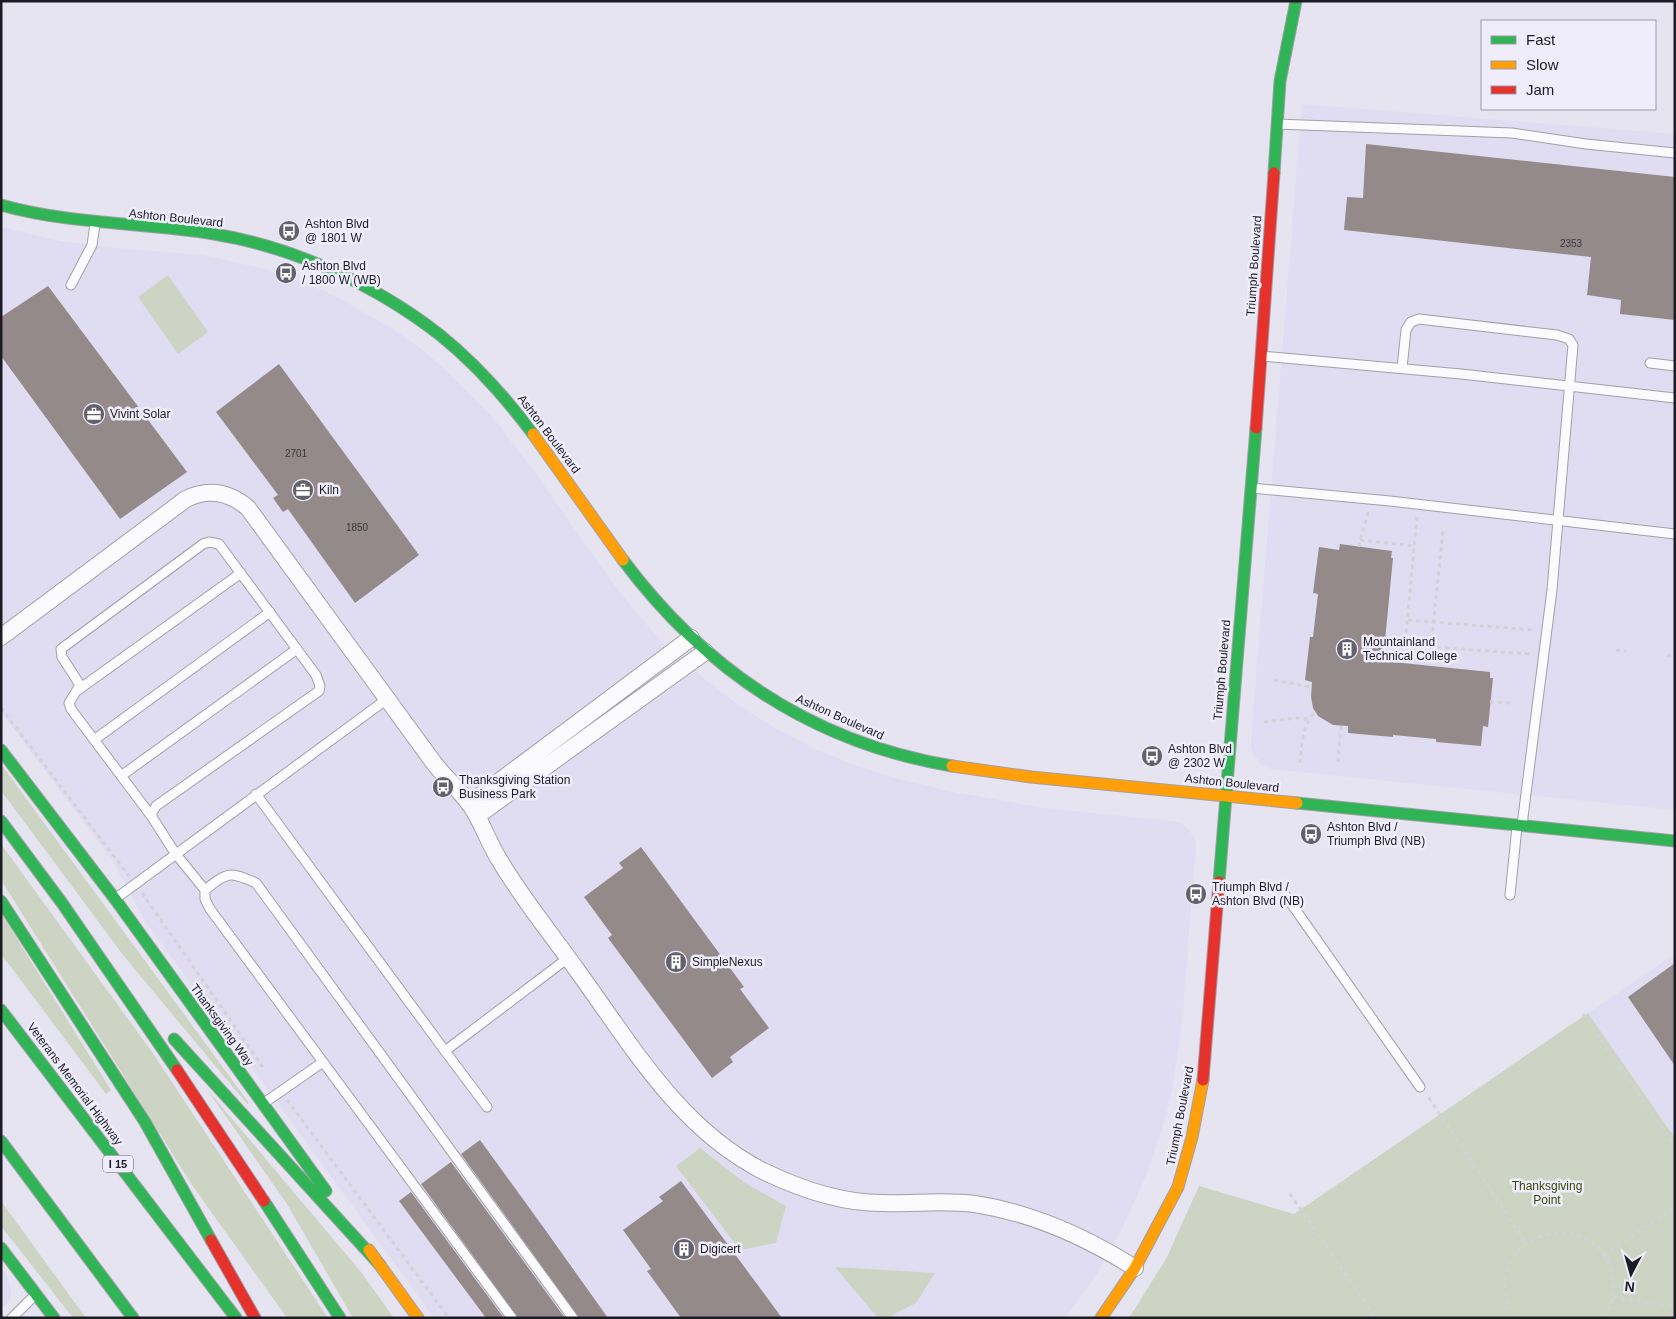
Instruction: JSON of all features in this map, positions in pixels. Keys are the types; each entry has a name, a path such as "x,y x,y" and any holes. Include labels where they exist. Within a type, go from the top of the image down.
{"main road":[{"name":"Triumph Boulevard","path":"1101,1318 1136,1268 1178,1187 1197,1112 1203,1077 1262,356 1280,82 1296,1"},
{"name":"Ashton Boulevard","path":"1,205 44,216 95,224 187,230 240,240 286,252 331,270 379,294 418,320 460,352 488,379 546,450 635,576 669,616 705,652 754,689 802,717 847,738 886,752 963,769 1675,841"},
{"name":"Thanksgiving Way","path":"1,750 115,900 418,1318"},
{"path":"1,821 62,903 195,1096 340,1318"},
{"path":"1,901 144,1122 255,1318"},
{"path":"62,903 147,1007"},
{"name":"Veterans Memorial Highway","path":"1,1010 236,1318"},
{"path":"165,1029 228,1101 297,1173 380,1265"},
{"path":"1,1141 133,1318"},
{"path":"1,1248 54,1318"}],"street":[{"path":"1,637 186,499 202,493 230,495 248,508 434,763 473,810 510,877 649,1069 682,1110 721,1145 756,1167 798,1186 841,1199 878,1204 955,1202 1016,1213 1066,1230 1136,1268"},
{"path":"473,810 691,638"},
{"path":"473,810 705,652"}],"lane":[{"path":"1277,124 1512,133 1586,144 1675,153"},
{"path":"70,286 92,245 95,224"},
{"path":"1402,368 1406,330 1412,322 1419,319 1557,335 1569,338 1573,345 1571,386 1552,590 1510,895"},
{"path":"1262,356 1402,368 1675,398"},
{"path":"1650,363 1675,366"},
{"path":"1251,488 1400,502 1675,534"},
{"path":"78,690 80,685 62,657 61,649 203,544 209,542 219,544 316,675 320,686 319,691 156,806 152,817"},
{"path":"241,573 78,690 68,703 152,817 175,853 205,890 210,909 512,1318"},
{"path":"94,740 270,612"},
{"path":"121,776 297,649"},
{"path":"115,900 175,853 387,699"},
{"path":"256,794 487,1107"},
{"path":"205,890 224,876 236,874 256,883 574,1318"},
{"path":"1286,896 1420,1087"},
{"path":"445,1051 568,958"},
{"path":"263,1104 323,1062"},
{"path":"12,1318 37,1294"}],"path":[{"path":"1359,547 1366,526 1368,511"},
{"path":"1417,517 1405,644 1532,654"},
{"path":"1431,647 1443,530"},
{"path":"1360,540 1414,546"},
{"path":"1408,620 1534,630"},
{"path":"1616,650 1625,651"},
{"path":"1667,655 1675,656"},
{"path":"1274,680 1311,686"},
{"path":"1490,702 1510,703"},
{"path":"1,708 135,884 280,1091 449,1318"},
{"path":"1300,763 1302,738 1308,719 1315,712"},
{"path":"1264,722 1295,718 1308,719"},
{"path":"1338,762 1341,726"},
{"path":"1583,1014 1675,1146"},
{"path":"1429,1098 1526,1243"},
{"path":"1290,1194 1376,1318"},
{"path":"1604,1255 1675,1207"},
{"path":"1514,1318 1507,1304 1504,1288 1506,1271 1514,1256 1526,1243 1541,1235 1558,1232 1576,1235 1591,1243 1604,1255 1614,1283 1613,1298 1604,1318"},
{"path":"1613,1298 1675,1308"}],"shaded area":[{"path":"1302,104 1675,134 1675,810 1270,769 1262,765 1253,754 1251,738"},
{"path":"1,227 60,241 202,255 265,269 339,298 393,329 445,369 490,414 531,467 615,586 664,644 702,677 740,706 773,727 815,749 895,778 948,791 1045,808 1171,821 1181,823 1188,829 1194,837 1196,845 1182,1024 1173,1085 1166,1116 1146,1176 1120,1233 1097,1274 1065,1318 434,1318 145,921 112,860 1,712"},
{"path":"1675,954 1675,1138 1588,1013"},
{"path":"1,1268 8,1277 11,1297 7,1304 1,1307"}],"green space":[{"path":"168,275 208,332 178,354 138,297"},
{"path":"1,764 249,1103 247,1104 123,955 1,791"},
{"path":"1,844 152,1052 328,1318 287,1318 192,1185 1,880"},
{"path":"1,913 111,1090 106,1094 1,954"},
{"name":"Thanksgiving Point","path":"1588,1013 1675,1138 1675,1318 1129,1318 1166,1259 1199,1186 1294,1214"},
{"path":"206,1088 361,1272 394,1318 353,1318 287,1204"},
{"path":"700,1148 745,1183 786,1206 776,1243 740,1250 676,1166"},
{"path":"1,1201 86,1318 73,1318 1,1226"},
{"path":"835,1267 935,1273 916,1303 890,1318 878,1318"}],"building":[{"path":"1366,144 1675,177 1675,320 1620,314 1621,300 1587,295 1591,257 1344,230 1347,197 1363,198"},
{"name":"Vivint Solar","path":"48,286 187,472 120,519 1,356 1,317"},
{"path":"279,364 419,555 355,603 288,509 283,512 273,498 278,495 216,412"},
{"name":"Mountainland Technical College","path":"1340,544 1392,551 1391,558 1393,558 1383,661 1490,672 1490,678 1493,678 1488,727 1483,726 1481,746 1436,742 1436,739 1348,733 1348,726 1333,725 1318,716 1313,708 1311,697 1312,682 1305,680 1318,594 1313,593 1319,547 1339,550"},
{"name":"SimpleNexus","path":"641,847 744,987 740,989 769,1028 730,1057 733,1062 712,1078 608,938 612,935 584,897 623,868 619,863"},
{"path":"1675,963 1675,1066 1628,997"},
{"path":"480,1140 608,1318 579,1318 461,1154"},
{"path":"451,1162 565,1318 518,1318 421,1184"},
{"name":"Digicert","path":"681,1181 782,1318 681,1318 647,1271 651,1269 623,1230 663,1201 659,1197"},
{"path":"411,1192 504,1318 486,1318 399,1201"}],"traffic: fast":[{"path":"1274,173 1280,81 1296,1"},
{"path":"1,205 81,220 214,234 244,240 304,258 361,284 389,300 440,335 490,382 533,434"},
{"path":"1219,882 1256,428"},
{"path":"623,560 655,600 690,636 727,668 767,696 809,720 854,740 902,755 952,766"},
{"path":"1,750 115,899 326,1191"},
{"path":"1297,803 1675,841"},
{"path":"1,821 62,903 177,1070"},
{"path":"1,901 145,1122 211,1240"},
{"path":"1,1010 236,1318"},
{"path":"174,1039 380,1265"},
{"path":"1,1141 133,1318"},
{"path":"264,1201 340,1318"},
{"path":"1,1248 54,1318"}],"traffic: slow":[{"path":"533,434 623,560"},
{"path":"952,766 1031,777 1297,803"},
{"path":"1101,1318 1135,1268 1178,1187 1192,1137 1203,1080"},
{"path":"369,1250 418,1318"}],"traffic: jam":[{"path":"1256,428 1274,173"},
{"path":"1203,1080 1219,882"},
{"path":"177,1070 264,1201"},
{"path":"211,1240 255,1318"}],"place":[{"name":"Ashton Blvd @ 1801 W","path":"289,231"},
{"name":"Ashton Blvd / 1800 W (WB)","path":"286,273"},
{"name":"Vivint Solar","path":"94,414"},
{"name":"Kiln","path":"303,490"},
{"name":"Mountainland Technical College","path":"1347,649"},
{"name":"Ashton Blvd @ 2302 W","path":"1152,756"},
{"name":"Thanksgiving Station Business Park","path":"443,787"},
{"name":"Ashton Blvd / Triumph Blvd (NB)","path":"1311,834"},
{"name":"Triumph Blvd / Ashton Blvd (NB)","path":"1196,894"},
{"name":"SimpleNexus","path":"676,962"},
{"name":"Digicert","path":"684,1249"}]}
